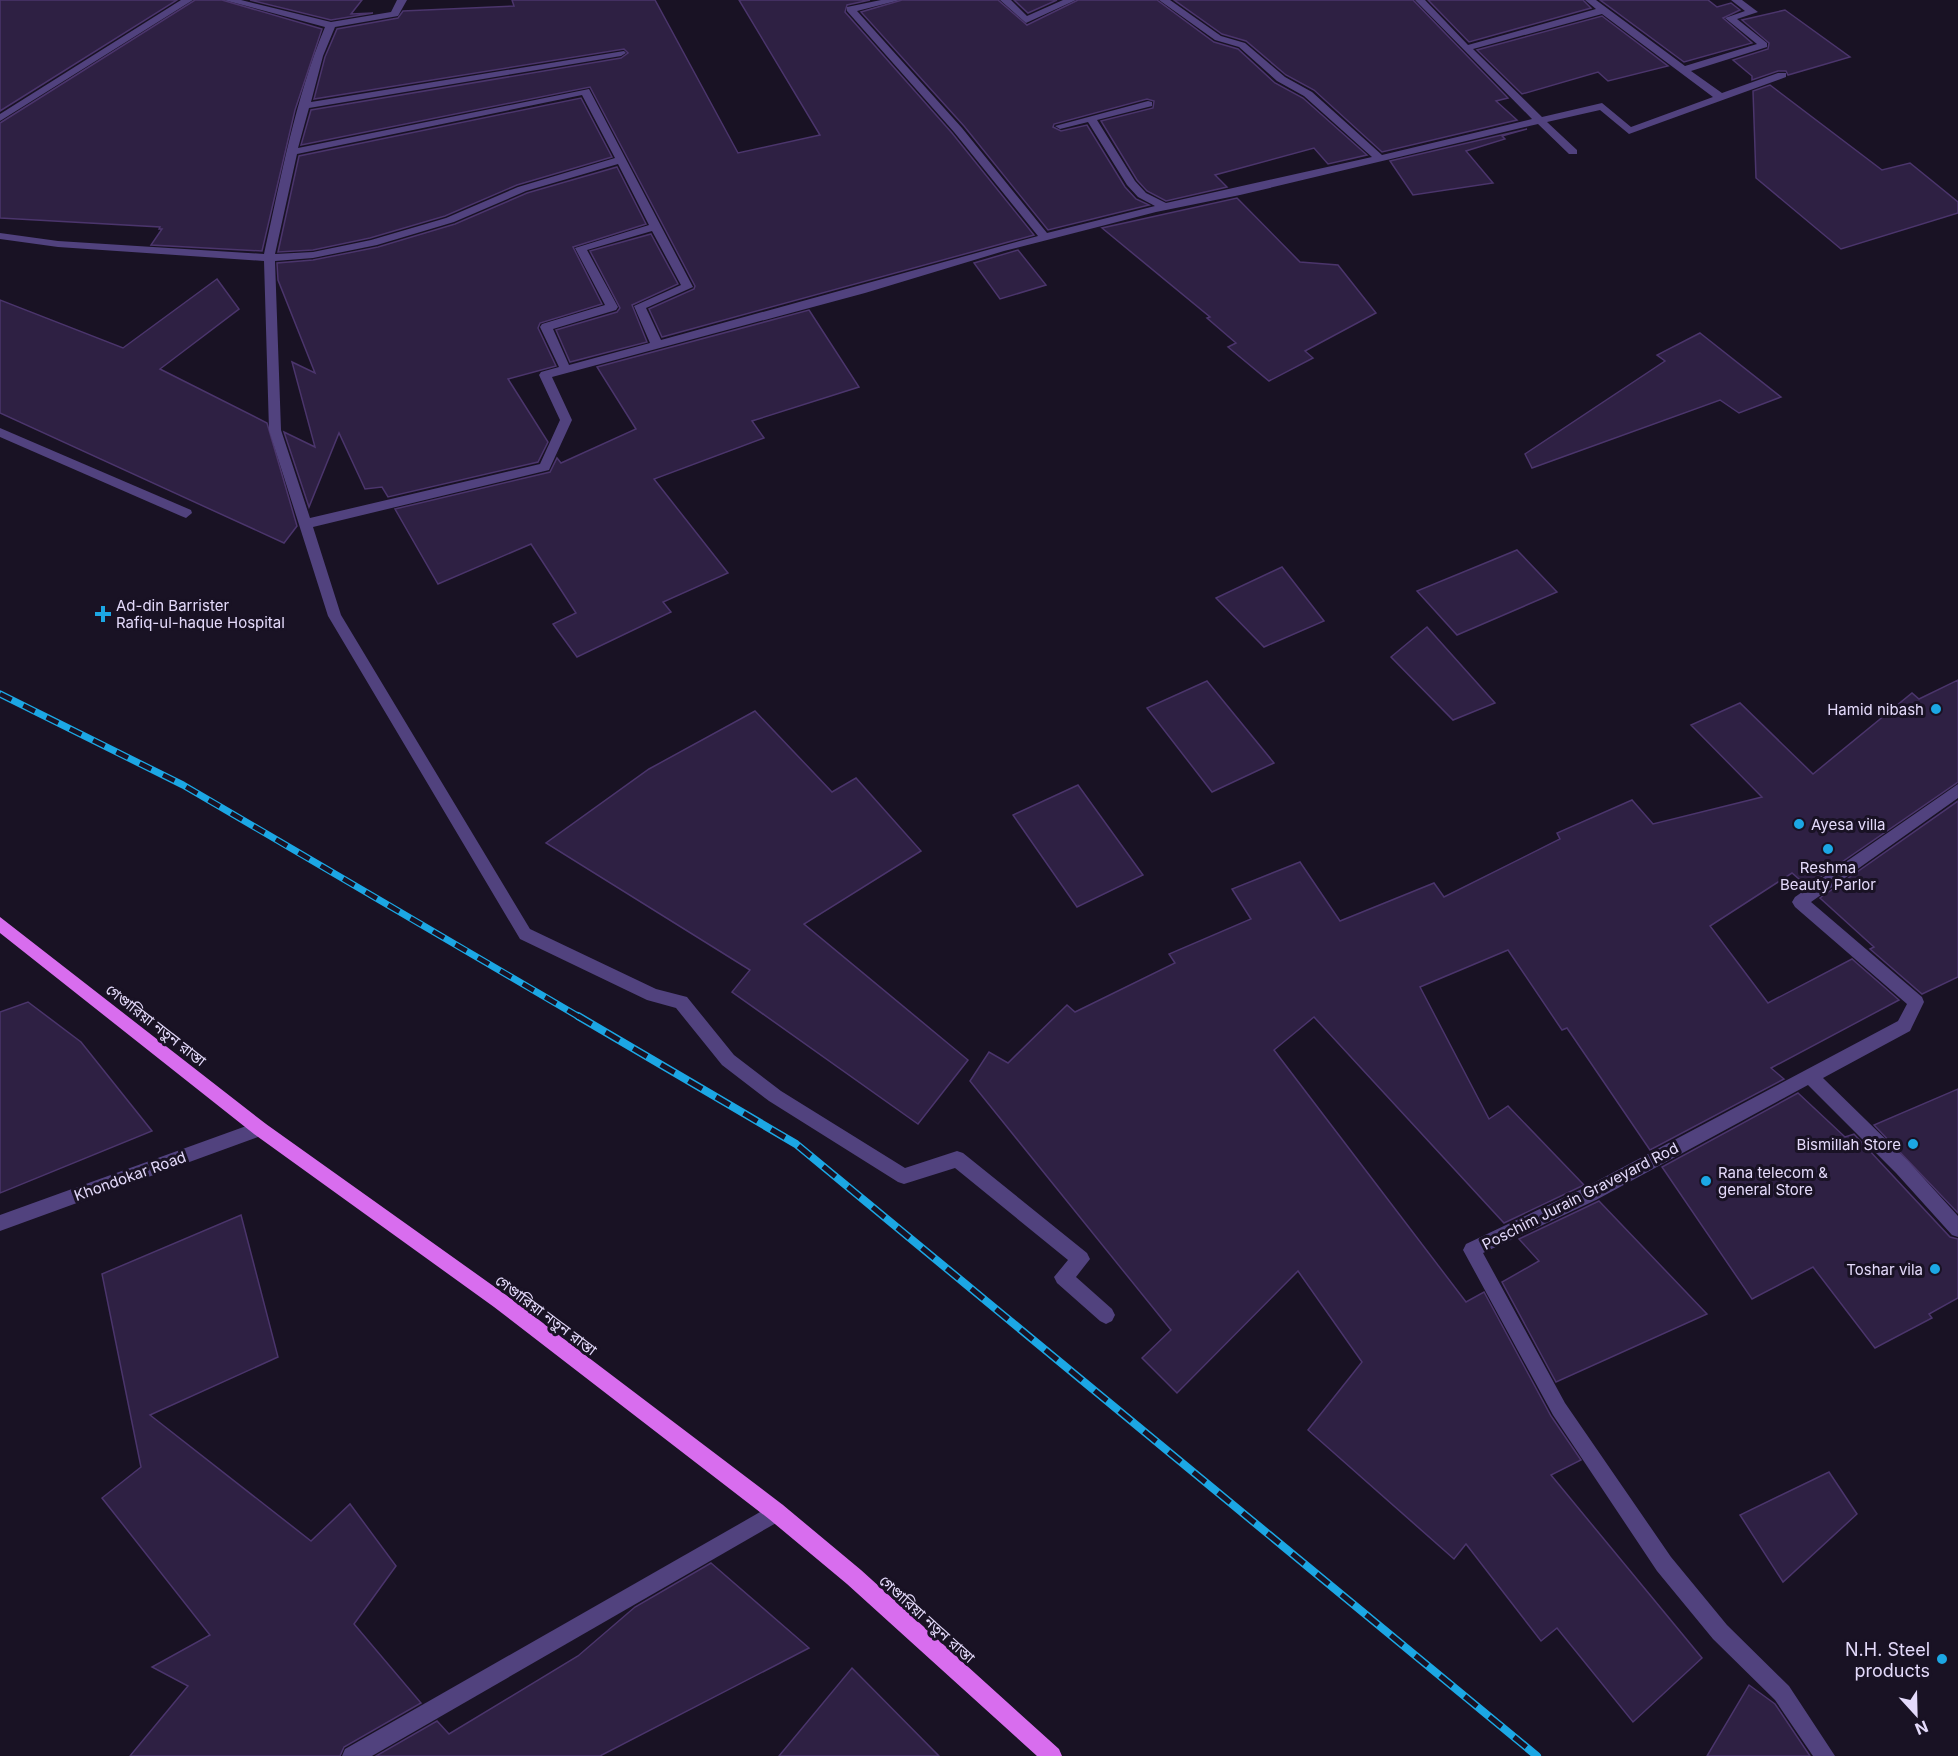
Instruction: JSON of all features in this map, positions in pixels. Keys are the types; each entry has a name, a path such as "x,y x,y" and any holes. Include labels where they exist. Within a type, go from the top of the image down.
{"main road":[{"name":"গেণ্ডারিয়া নতুন রাস্তা","path":"0,924 260,1129 500,1301 776,1512 854,1577 1052,1756"}],"street":[{"path":"0,118 188,0"},
{"path":"229,0 330,25 394,14 402,0"},
{"path":"895,0 850,9 958,130 1045,238"},
{"path":"1005,0 1026,20 1071,0"},
{"path":"1164,0 1218,38 1242,45 1281,79 1308,94 1380,159"},
{"path":"1420,0 1573,152"},
{"path":"1590,0 1719,96"},
{"path":"1683,70 1764,45 1730,18 1753,12 1736,0"},
{"path":"1467,48 1604,10"},
{"path":"330,25 318,56 292,152 269,258 275,430 334,616 525,934 653,995 681,1002 728,1060 776,1096 904,1176 957,1159 1081,1259 1063,1277 1106,1316"},
{"path":"305,106 621,53"},
{"path":"305,524 545,467 566,420 545,375 1045,238 1602,106 1629,131 1719,96 1782,75"},
{"path":"292,152 585,91 687,286 640,306 657,345"},
{"path":"1060,126 1148,104"},
{"path":"1091,119 1131,183 1142,195 1167,208"},
{"path":"0,236 58,244 269,258 313,255 373,243 450,220 522,189 621,160"},
{"path":"566,370 546,327 612,307 581,248 656,226"},
{"path":"0,432 186,513"},
{"name":"Poschim Jurain Graveyard Rod","path":"1825,1756 1782,1693 1720,1632 1664,1564 1559,1409 1472,1250 1590,1194 1904,1026 1916,1002 1800,902 1958,790"},
{"path":"1809,1075 1902,1167 1958,1229"},
{"name":"Khondokar Road","path":"0,1223 260,1129"},
{"path":"352,1756 776,1512"}],"building":[{"path":"0,0 177,0 0,111"},
{"path":"195,0 222,0 322,29 295,110 262,251 151,245 162,229 159,229 160,227 0,218 0,123"},
{"path":"250,0 362,0 351,14 373,13 331,20"},
{"path":"512,0 655,0 738,153 820,135 739,0 870,0 847,5 845,12 952,133 1034,235 662,337 649,309 694,289 695,286 590,87 301,145 311,110 621,58 628,53 624,49 314,99 325,57 337,29 398,18 403,11 514,6"},
{"path":"902,0 998,0 1027,25 1078,0 1157,0 1214,42 1238,49 1275,83 1303,98 1367,155 1328,164 1314,148 1215,175 1227,187 1166,201 1147,191 1137,180 1101,121 1153,108 1154,101 1147,99 1054,124 1053,127 1061,131 1087,125 1125,187 1136,199 1149,205 1048,230 964,126 861,12"},
{"path":"1014,0 1057,0 1028,13"},
{"path":"1174,0 1413,0 1508,98 1496,101 1517,120 1382,152 1314,90 1286,75 1246,41 1222,34"},
{"path":"1428,0 1583,0 1591,8 1469,42"},
{"path":"1600,0 1708,0 1717,7 1731,3 1740,10 1723,18 1752,43 1684,62"},
{"path":"1785,10 1850,57 1788,75 1786,71 1778,71 1752,80 1752,76 1733,60 1768,49 1769,43 1742,20"},
{"path":"1602,16 1668,66 1608,81 1598,72 1522,94 1477,50"},
{"path":"1770,85 1882,170 1910,163 1958,202 1958,213 1841,249 1756,178 1753,91"},
{"path":"581,98 612,157 517,185 445,216 370,238 313,250 278,252 299,156"},
{"path":"1527,129 1502,136 1505,139 1466,151 1493,183 1413,195 1390,161"},
{"path":"617,167 646,224 573,247 602,304 540,323 538,328 556,366 508,379 548,442 538,462 388,497 382,487 365,489 339,433 309,507 284,432 315,447 292,362 315,373 278,280 277,263 313,260 378,247 455,224 527,193"},
{"path":"1237,198 1300,262 1338,265 1376,313 1305,351 1313,358 1269,381 1228,347 1236,343 1207,318 1210,317 1102,228"},
{"path":"651,234 678,284 632,305 647,342 570,362 556,330 617,312 620,308 590,251"},
{"path":"1018,250 1046,285 1000,299 974,263"},
{"path":"217,279 239,309 160,369 267,423 297,526 284,543 0,413 0,300 123,348"},
{"path":"809,310 859,387 752,421 764,438 654,479 728,573 663,602 671,612 577,657 553,624 576,613 531,544 438,584 395,509 550,472 557,458 561,463 636,429 597,367"},
{"path":"1700,333 1781,397 1739,413 1720,400 1532,468 1525,454 1665,361 1657,355"},
{"path":"1517,550 1557,592 1457,635 1417,591"},
{"path":"1282,567 1324,621 1264,647 1216,598"},
{"path":"1427,627 1495,703 1453,720 1391,657"},
{"path":"1958,680 1958,782 1807,886 1792,873 1710,926 1768,1003 1852,959 1899,1000 1771,1068 1784,1079 1650,1150 1567,1028 1562,1030 1508,950 1420,987 1489,1119 1508,1106 1584,1185 1504,1223 1314,1017 1274,1050 1466,1302 1484,1292 1551,1416 1581,1460 1551,1475 1702,1658 1633,1722 1557,1628 1541,1641 1466,1544 1454,1559 1308,1430 1362,1362 1298,1271 1177,1393 1142,1358 1171,1330 970,1081 989,1052 1008,1063 1067,1005 1075,1012 1175,963 1169,954 1251,919 1232,889 1300,862 1340,921 1434,883 1444,897 1560,839 1557,833 1632,800 1653,824 1762,797 1691,725 1740,703 1813,774 1912,693 1919,699"},
{"path":"1207,681 1274,763 1212,792 1147,708"},
{"path":"755,711 832,792 856,778 921,851 804,924 968,1060 918,1124 732,992 750,970 546,843 649,769"},
{"path":"1078,785 1143,875 1077,907 1013,815"},
{"path":"1958,801 1958,977 1922,994 1870,949 1874,947 1820,898"},
{"path":"28,1002 81,1042 152,1131 0,1193 0,1012"},
{"path":"1958,1089 1958,1213 1874,1125"},
{"path":"1798,1093 1845,1137 1854,1134 1950,1237 1958,1239 1958,1298 1929,1314 1932,1318 1875,1348 1813,1267 1752,1299 1662,1167"},
{"path":"1599,1201 1707,1314 1556,1382 1502,1282 1539,1261 1519,1239"},
{"path":"241,1215 278,1357 150,1415 311,1541 350,1504 396,1566 354,1624 421,1703 344,1747 340,1756 130,1756 188,1686 152,1667 210,1635 102,1498 141,1467 102,1274"},
{"path":"1829,1472 1857,1514 1783,1582 1740,1515"},
{"path":"711,1563 809,1648 600,1756 376,1756 437,1721 449,1734 578,1656 635,1607"},
{"path":"852,1668 939,1756 779,1756"},
{"path":"1749,1685 1775,1704 1810,1756 1707,1756"}],"railway":[{"path":"0,694 183,785 581,1018"},
{"path":"578,1016 796,1144 1537,1756"}],"place":[{"name":"Ad-din Barrister Rafiq-ul-haque Hospital","path":"103,614"},
{"name":"Hamid nibash","path":"1936,709"},
{"name":"Ayesa villa","path":"1799,824"},
{"name":"Reshma Beauty Parlor","path":"1828,849"},
{"name":"Bismillah Store","path":"1913,1144"},
{"name":"Rana telecom & general Store","path":"1706,1181"},
{"name":"Toshar vila","path":"1935,1269"},
{"name":"N.H. Steel products","path":"1942,1659"}]}
